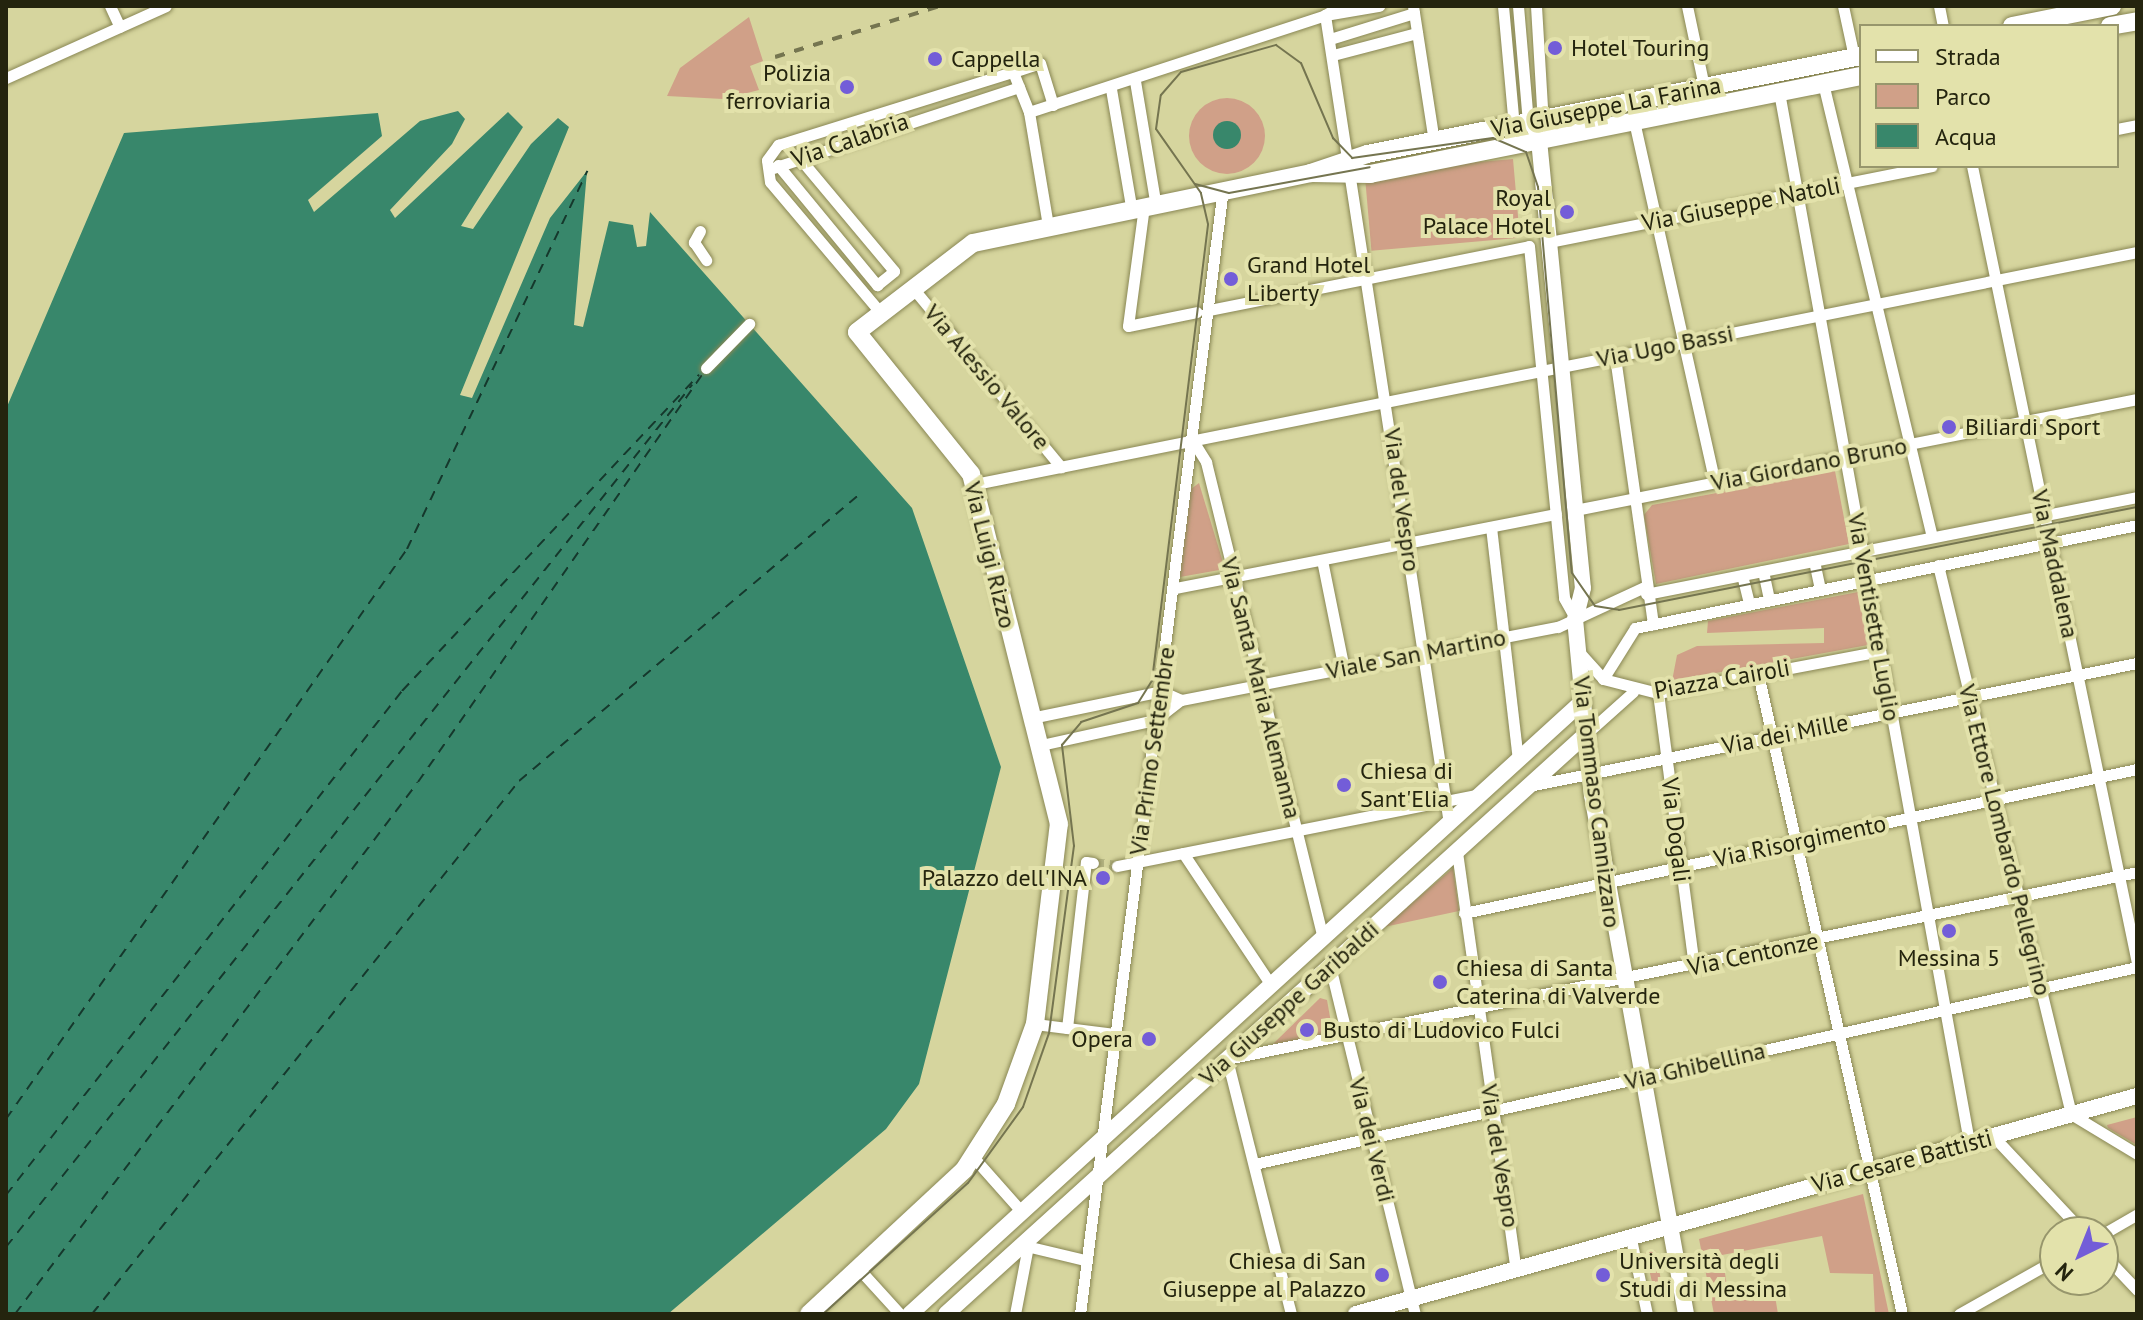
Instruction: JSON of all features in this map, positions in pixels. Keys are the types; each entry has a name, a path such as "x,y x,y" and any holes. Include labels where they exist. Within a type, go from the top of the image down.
{"main road":[{"path":"2022,24 2112,6"},
{"name":"Via Giuseppe La Farina","path":"1353,167 1434,141 1857,57"},
{"name":"Via Giuseppe La Farina","path":"1353,167 1539,140 1859,76"},
{"path":"880,312 967,245 1143,203 1353,167"},
{"name":"Via Luigi Rizzo","path":"809,1314 974,1158 1016,1084 1035,1024 1059,824 975,484 951,444 857,332 880,312"}],"street":[{"path":"110,6 120,27"},
{"path":"6,78 166,6"},
{"path":"1325,15 1340,6"},
{"path":"1029,112 1111,89 1325,15 1379,6"},
{"path":"1503,6 1529,123 1539,140"},
{"path":"1518,6 1529,123"},
{"path":"1529,123 1536,6"},
{"path":"1687,6 1704,87"},
{"path":"1843,6 1857,57"},
{"path":"1330,39 1414,9 1434,141"},
{"name":"Via del Vespro","path":"1325,15 1353,167 1449,823"},
{"path":"1333,55 1417,33"},
{"name":"Via Calabria","path":"766,174 768,155 791,139 1040,63 1053,105"},
{"path":"1013,72 1029,112 1048,226"},
{"path":"1135,81 1143,203 1128,326 1369,278"},
{"path":"1823,83 1932,537"},
{"name":"Via Calabria","path":"766,174 797,155 1019,87"},
{"path":"1111,89 1143,203"},
{"name":"Via Ventisette Luglio","path":"1779,92 1969,1142"},
{"path":"1634,121 1715,482"},
{"name":"Via Tommaso Cannizzaro","path":"1539,140 1583,588 1575,619"},
{"path":"778,165 877,285 894,271 797,155"},
{"name":"Via Giuseppe Natoli","path":"1549,242 1922,168"},
{"name":"Via Maddalena","path":"1972,168 2137,965"},
{"path":"766,174 880,312"},
{"name":"Via Primo Settembre","path":"1080,1314 1135,863 1175,588 1193,441 1203,311 1224,189"},
{"path":"700,231 694,242 706,260"},
{"name":"Via Tommaso Cannizzaro","path":"1369,278 1529,246 1564,598 1575,619 1604,883 1686,1314"},
{"name":"Via Ugo Bassi","path":"975,484 2137,253"},
{"name":"Via Alessio Valore","path":"912,286 1061,467"},
{"path":"706,368 749,324"},
{"path":"1615,357 1645,590 1653,624"},
{"name":"Via Giordano Bruno","path":"1575,510 2137,399"},
{"name":"Via Santa Maria Alemanna","path":"1193,441 1206,462 1323,938"},
{"name":"Viale San Martino","path":"1181,700 1504,637 1575,619 1645,590 1742,575 2137,497"},
{"path":"1175,588 1556,514"},
{"path":"1603,679 1635,628 2137,525"},
{"path":"1491,527 1518,760"},
{"path":"1322,560 1344,669"},
{"path":"1814,561 1820,589"},
{"name":"Via Ettore Lombardo Pellegrino","path":"1938,565 2075,1118"},
{"path":"1763,571 1769,600"},
{"path":"1742,575 1749,604"},
{"name":"Piazza Cairoli","path":"1579,651 1603,679 1633,692 1658,693 1880,651"},
{"name":"Via dei Mille","path":"1528,787 2137,663"},
{"path":"1758,674 1902,1314"},
{"path":"1031,718 1161,691 1181,700 1155,720 1041,745"},
{"name":"Via Giuseppe Garibaldi","path":"946,1314 1025,1248 1096,1178 1633,692"},
{"name":"Via Dogali","path":"1658,693 1694,966"},
{"name":"Via Giuseppe Garibaldi","path":"910,1314 1583,701"},
{"name":"Via Risorgimento","path":"1464,913 2137,769"},
{"path":"1117,866 1481,794"},
{"name":"Via del Vespro","path":"1457,852 1516,1270"},
{"path":"1183,853 1271,985"},
{"path":"1067,1028 1086,862 1093,863"},
{"name":"Via Centonze","path":"1227,1059 1347,1040 2137,872"},
{"name":"Via Ghibellina","path":"1254,1164 2137,965"},
{"name":"Via dei Verdi","path":"1330,966 1413,1306"},
{"path":"1035,1024 1114,1034"},
{"path":"1227,1059 1291,1314"},
{"name":"Via Cesare Battisti","path":"1356,1314 1413,1306 1516,1270 1669,1229 1689,1230 2075,1118 2137,1096"},
{"name":"Via Cesare Battisti","path":"2075,1118 2137,1106"},
{"path":"2075,1118 2137,1154"},
{"path":"1997,1140 2068,1216"},
{"name":"Via Cesare Battisti","path":"1871,1175 1969,1142 1997,1140"},
{"path":"974,1158 1022,1212"},
{"path":"2119,1225 2137,1214"},
{"path":"1631,1239 1647,1314"},
{"path":"1015,1314 1025,1248 1085,1260"},
{"path":"859,1269 900,1314"},
{"path":"1959,1314 2039,1269"},
{"path":"2119,1271 2137,1290"}],"green space":[{"path":"749,17 763,61 750,66 759,90 723,99 667,96 680,68"},
{"path":"1227,98 1242,101 1254,109 1262,121 1265,136 1262,151 1254,163 1242,171 1227,174 1212,171 1200,163 1192,151 1189,136 1192,121 1200,109 1212,101"},
{"path":"1513,159 1520,238 1371,251 1365,172"},
{"path":"1835,471 1849,544 1656,584 1644,515 1652,505"},
{"path":"1199,483 1225,569 1180,577 1191,489"},
{"path":"1858,592 1868,645 1672,681 1677,655 1697,646 1824,643 1824,628 1707,633 1708,621"},
{"path":"1453,868 1459,911 1384,927"},
{"path":"1320,998 1327,1000 1333,1034 1273,1044"},
{"path":"2137,1117 2137,1145 2107,1125"},
{"path":"1863,1194 1889,1314 1875,1314 1873,1274 1830,1273 1822,1236 1722,1255 1728,1292 1773,1284 1778,1314 1714,1314 1699,1239"},
{"path":"1655,1250 1663,1290 1655,1294 1645,1253"}],"water":[{"path":"458,111 465,119 452,144 390,210 395,218 508,112 523,127 461,226 473,229 531,144 558,118 569,127 460,395 472,398 550,218 587,171 574,325 583,327 609,221 633,225 637,247 646,246 650,212 912,508 1001,767 919,1084 886,1129 668,1314 6,1314 6,409 124,133 378,113 382,136 308,200 314,212 420,121"},
{"path":"1227,121 1237,125 1241,135 1237,145 1227,149 1217,145 1213,135 1217,125"}],"ferry route":[{"path":"6,1119 407,549 587,171"},
{"path":"15,1314 418,782 703,373"},
{"path":"6,1195 402,691 699,375"},
{"path":"6,1247 692,385"},
{"path":"92,1314 519,781 857,496"}],"tunnel":[{"path":"1093,863 1117,866"}],"tram line":[{"path":"823,1314 968,1183 1023,1107 1049,1033 1074,846 1062,745 1081,722 1138,703 1152,681 1208,224 1201,193 1156,129 1161,95 1181,72 1276,45 1301,63 1333,138 1352,158 1493,138 1526,152 1538,187 1572,573 1595,606 1619,610 2137,507"},
{"path":"1195,184 1229,193 1370,167"}],"railway":[{"path":"775,57 940,6"}],"place":[{"name":"Hotel Touring","path":"1555,48"},
{"name":"Cappella","path":"935,59"},
{"name":"Polizia ferroviaria","path":"847,87"},
{"name":"Royal Palace Hotel","path":"1567,212"},
{"name":"Grand Hotel Liberty","path":"1231,279"},
{"name":"Biliardi Sport","path":"1949,427"},
{"name":"Chiesa di Sant'Elia","path":"1344,785"},
{"name":"Palazzo dell'INA","path":"1103,878"},
{"name":"Messina 5","path":"1949,931"},
{"name":"Chiesa di Santa Caterina di Valverde","path":"1440,982"},
{"name":"Busto di Ludovico Fulci","path":"1307,1030"},
{"name":"Opera","path":"1149,1039"},
{"name":"Chiesa di San Giuseppe al Palazzo","path":"1382,1275"},
{"name":"Università degli Studi di Messina","path":"1603,1275"}]}
